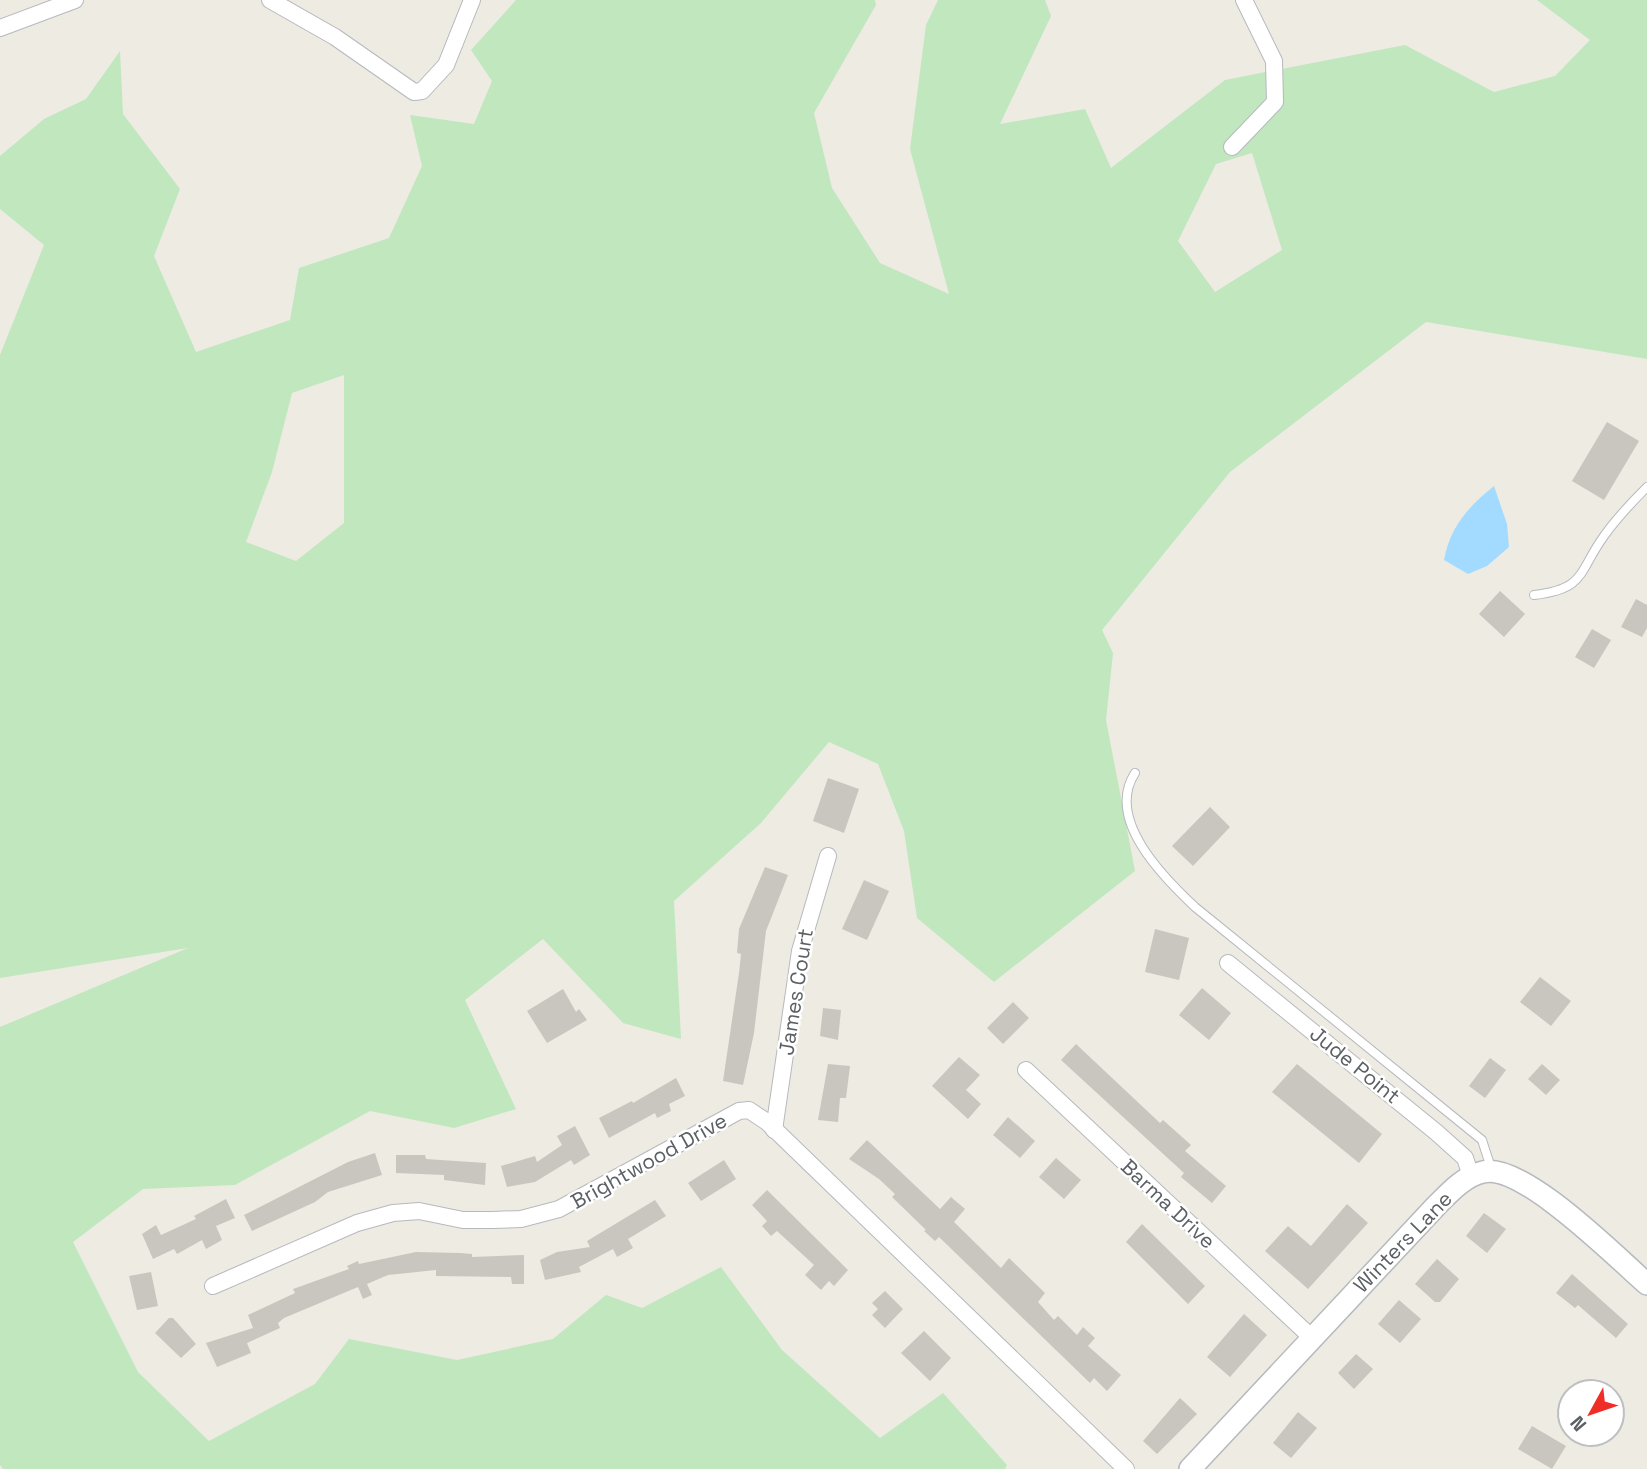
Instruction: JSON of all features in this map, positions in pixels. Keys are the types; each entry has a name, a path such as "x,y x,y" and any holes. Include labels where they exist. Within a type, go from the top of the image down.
{"street":[{"path":"0,28 75,0"},
{"path":"270,0 335,37 414,92 422,91 446,65 472,0"},
{"path":"1232,147 1275,102 1275,61 1244,0"},
{"name":"James Court","path":"774,1130 800,951 828,856"},
{"name":"Jude Point","path":"1228,963 1436,1132 1481,1174"},
{"name":"Barma Drive","path":"1026,1070 1311,1337"},
{"name":"Brightwood Drive","path":"213,1286 357,1223 393,1213 419,1211 463,1220 492,1220 521,1219 550,1212 585,1198 739,1111 749,1110 774,1130 1126,1469"},
{"path":"1481,1174 1516,1177 1558,1206 1647,1284"},
{"name":"Winters Lane","path":"1190,1469 1436,1206 1481,1174"}],"lane":[{"path":"1534,595 1560,592 1584,574 1603,537 1647,487"},
{"path":"1135,774 1126,795 1133,827 1145,852 1169,882 1482,1140 1481,1174"}],"green space":[{"path":"516,0 875,0 876,5 814,113 832,188 880,263 949,294 910,149 926,25 938,0 1045,0 1051,16 1000,124 1085,109 1111,168 1225,80 1405,45 1494,92 1555,76 1590,40 1537,0 1647,0 1647,359 1426,322 1230,472 1102,630 1113,653 1106,720 1135,871 994,982 917,918 904,831 878,764 829,742 761,823 674,901 681,1039 623,1023 543,939 465,1000 516,1109 454,1128 370,1111 235,1185 143,1189 73,1242 138,1372 209,1441 315,1384 349,1339 457,1360 553,1339 606,1295 642,1308 721,1267 782,1350 880,1438 943,1393 1007,1465 1005,1469 3,1469 0,1465 0,1027 188,948 0,978 0,355 44,245 0,209 0,156 44,119 86,99 120,51 123,114 180,189 154,256 196,352 290,320 299,268 389,238 422,166 410,115 474,124 492,81 471,50","holes":["1252,153 1282,250 1215,292 1178,241 1216,164","344,375 344,523 296,561 246,542 272,472 292,393"]}],"water":[{"path":"1494,486 1507,524 1509,547 1487,566 1468,574 1444,560 1447,548 1462,518"}],"building":[{"path":"1607,422 1639,441 1604,500 1572,481"},
{"path":"1500,591 1525,614 1504,637 1479,614"},
{"path":"1636,599 1647,605 1647,628 1642,637 1621,627"},
{"path":"1592,629 1611,640 1594,668 1575,657"},
{"path":"828,778 859,789 844,833 813,821"},
{"path":"1210,807 1230,827 1193,866 1172,846"},
{"path":"765,867 788,875 766,931 754,1033 743,1085 723,1081 741,954 737,953 739,929"},
{"path":"864,880 889,891 867,940 842,929"},
{"path":"1155,929 1189,938 1179,980 1145,972"},
{"path":"1540,977 1571,1001 1551,1026 1520,1002"},
{"path":"1202,988 1231,1013 1209,1040 1179,1015"},
{"path":"563,989 576,1012 579,1009 587,1020 547,1043 527,1011"},
{"path":"1013,1002 1029,1018 1003,1044 987,1028"},
{"path":"823,1008 841,1010 838,1040 820,1036"},
{"path":"1076,1044 1160,1123 1163,1120 1191,1145 1185,1151 1226,1186 1212,1203 1181,1177 1184,1173 1061,1060"},
{"path":"959,1057 980,1075 966,1090 981,1104 968,1119 932,1086"},
{"path":"1490,1058 1506,1070 1485,1098 1469,1086"},
{"path":"828,1064 850,1066 846,1098 840,1098 838,1122 818,1120"},
{"path":"1297,1064 1382,1134 1359,1163 1272,1092"},
{"path":"1542,1064 1560,1080 1546,1095 1528,1079"},
{"path":"676,1078 685,1096 669,1104 671,1111 657,1118 655,1113 609,1138 599,1118 632,1101 633,1103"},
{"path":"1008,1117 1035,1141 1020,1158 993,1135"},
{"path":"575,1126 590,1155 574,1165 571,1160 535,1182 507,1187 501,1166 535,1156 537,1162 562,1145 557,1136"},
{"path":"867,1140 940,1209 951,1197 965,1209 954,1222 1001,1268 1009,1258 1045,1293 1038,1302 1054,1320 1058,1316 1077,1335 1083,1327 1095,1338 1088,1346 1121,1375 1107,1391 1094,1378 1090,1383 939,1237 935,1241 924,1231 926,1230 892,1197 895,1194 879,1179 849,1159"},
{"path":"375,1153 382,1175 328,1192 315,1202 252,1231 244,1215 348,1162"},
{"path":"396,1155 425,1155 426,1159 486,1163 485,1185 444,1180 444,1175 396,1173"},
{"path":"1056,1158 1081,1180 1064,1199 1039,1177"},
{"path":"724,1160 736,1179 701,1201 688,1183"},
{"path":"767,1190 848,1270 834,1286 829,1281 821,1290 805,1275 814,1265 777,1231 771,1236 762,1226 767,1221 752,1205"},
{"path":"226,1199 235,1218 216,1226 222,1240 206,1249 202,1240 177,1254 174,1249 153,1259 142,1234 156,1225 161,1235 196,1219 194,1216"},
{"path":"655,1200 666,1216 628,1239 633,1248 617,1257 613,1249 579,1267 581,1272 545,1280 540,1260 557,1252 590,1247 587,1241"},
{"path":"1347,1204 1368,1223 1308,1289 1265,1251 1288,1226 1311,1246"},
{"path":"1484,1213 1506,1229 1487,1253 1466,1236"},
{"path":"1142,1224 1205,1286 1188,1304 1126,1242"},
{"path":"416,1252 472,1254 472,1257 524,1255 524,1284 512,1284 511,1277 436,1276 436,1270 388,1275 367,1284 372,1295 363,1299 358,1287 284,1318 278,1323 280,1328 247,1343 251,1353 217,1367 206,1343 253,1328 248,1315 295,1293 293,1289 349,1269 347,1266 358,1261 359,1264"},
{"path":"1437,1259 1459,1279 1440,1302 1435,1302 1415,1284"},
{"path":"151,1272 158,1306 137,1310 129,1276"},
{"path":"1572,1274 1628,1324 1616,1338 1578,1305 1575,1308 1556,1293"},
{"path":"885,1291 903,1309 885,1328 872,1315 878,1309 872,1303"},
{"path":"1399,1300 1421,1319 1400,1343 1378,1324"},
{"path":"1244,1314 1267,1335 1230,1377 1207,1357"},
{"path":"169,1318 173,1318 196,1344 181,1358 155,1333"},
{"path":"924,1331 951,1358 930,1381 901,1353"},
{"path":"1356,1354 1373,1369 1354,1389 1338,1373"},
{"path":"1180,1398 1197,1414 1157,1454 1143,1441"},
{"path":"1298,1412 1317,1428 1291,1458 1273,1443"},
{"path":"1532,1426 1556,1440 1556,1448 1565,1448 1552,1469 1518,1449"}]}
